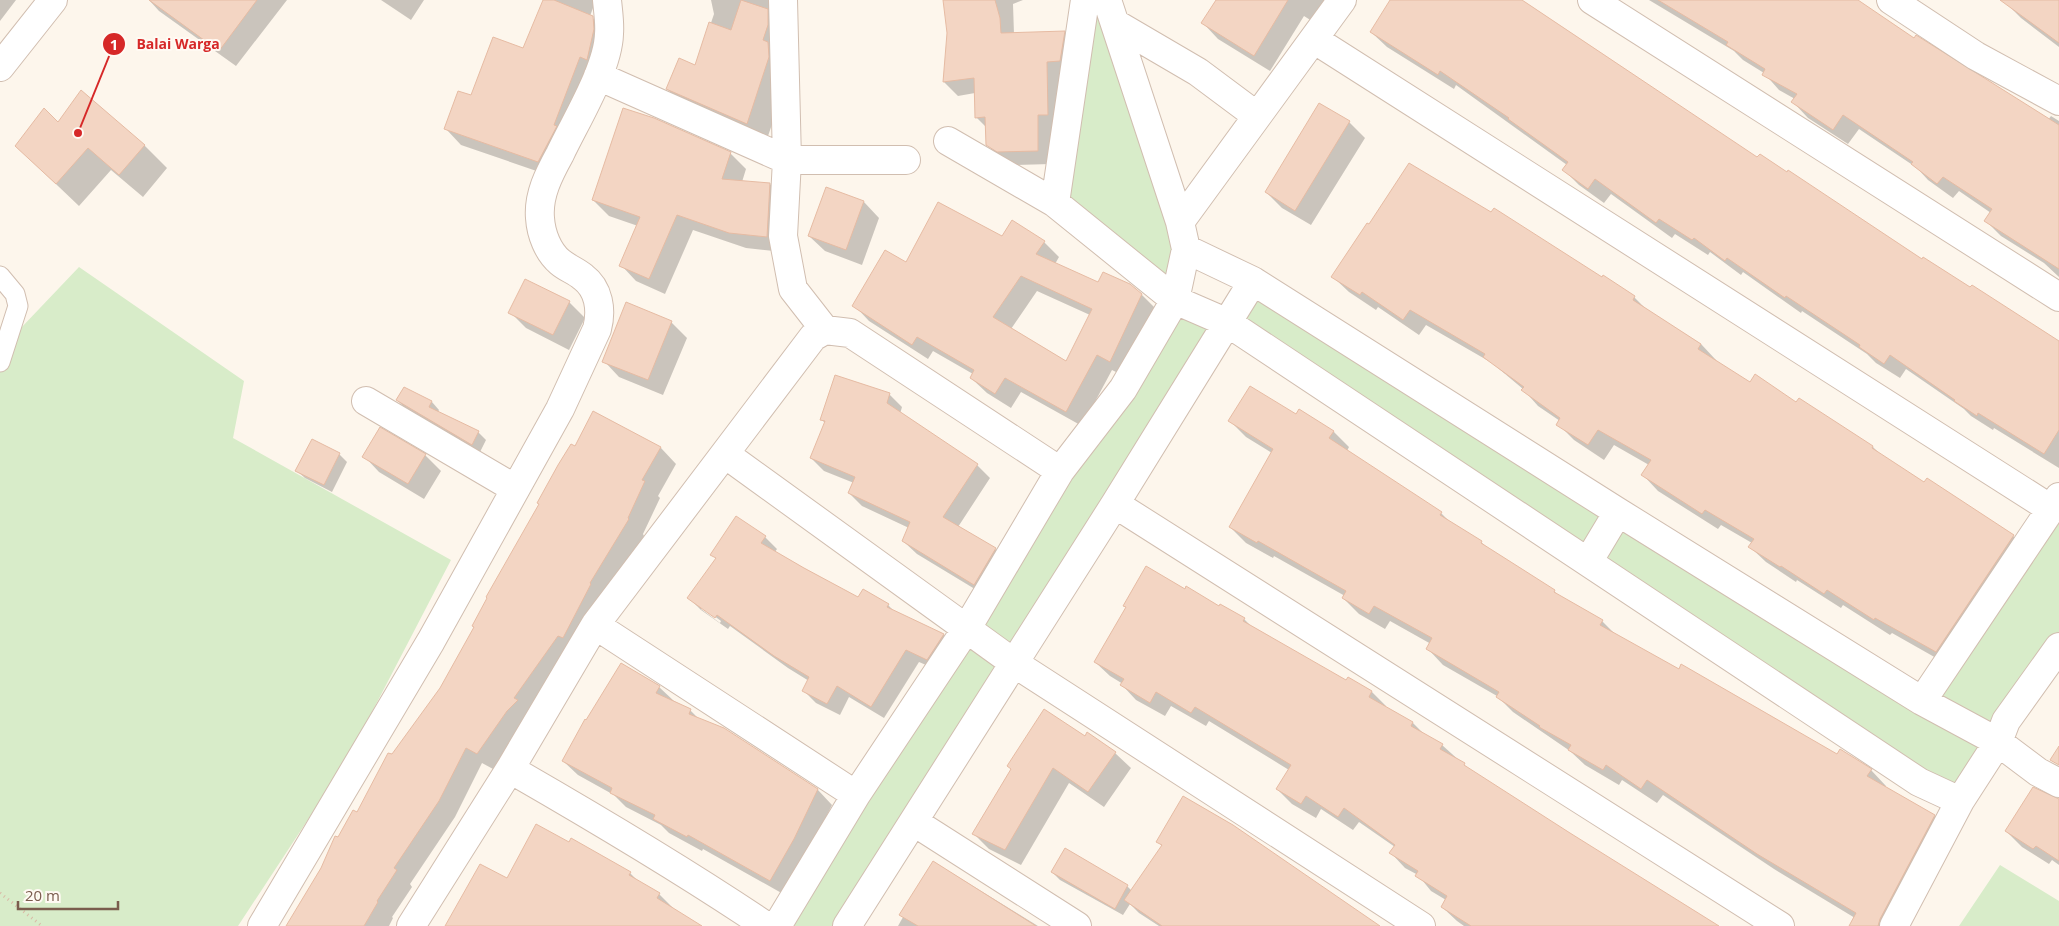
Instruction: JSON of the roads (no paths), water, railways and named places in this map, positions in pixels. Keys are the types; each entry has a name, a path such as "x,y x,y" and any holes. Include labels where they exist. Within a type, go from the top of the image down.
{"street":[{"path":"2,59 53,0"},
{"path":"262,926 431,640 514,488 560,409 597,329 599,318 598,299 585,278 561,262 552,253 542,231 540,201 548,177 598,76 610,35 607,0"},
{"path":"784,0 786,160 783,236 793,289 825,330"},
{"path":"1055,203 1086,0"},
{"path":"1180,222 1315,40 1342,0"},
{"path":"1592,0 2059,297"},
{"path":"1891,0 1976,56 2059,101"},
{"path":"1112,12 1257,116"},
{"path":"777,926 856,795 967,628 1060,471 1123,389 1175,300 1186,249 1180,222 1112,12"},
{"path":"1315,40 2055,503 1922,701"},
{"path":"598,76 786,160 906,160"},
{"path":"948,141 1055,203 1175,300 1228,323 1918,782 1960,802"},
{"path":"1186,249 1253,281 1618,512 1922,701 1998,742 2038,772 2059,783"},
{"path":"847,926 1115,504 1253,281"},
{"path":"411,926 510,769 595,625 813,336 825,330 850,333 1060,471"},
{"path":"366,401 514,488"},
{"path":"725,454 1014,663 1421,926"},
{"path":"1115,504 1780,926"},
{"path":"1588,562 1618,512"},
{"path":"595,625 856,795"},
{"path":"1894,926 1960,802 1998,742 2006,721 2059,647"},
{"path":"510,769 609,826 713,890 766,926"},
{"path":"914,822 1077,926"}],"lane":[{"path":"0,362 18,306 15,294 5,281"}],"place":[{"name":"Balai Warga","path":"78,133"}]}
